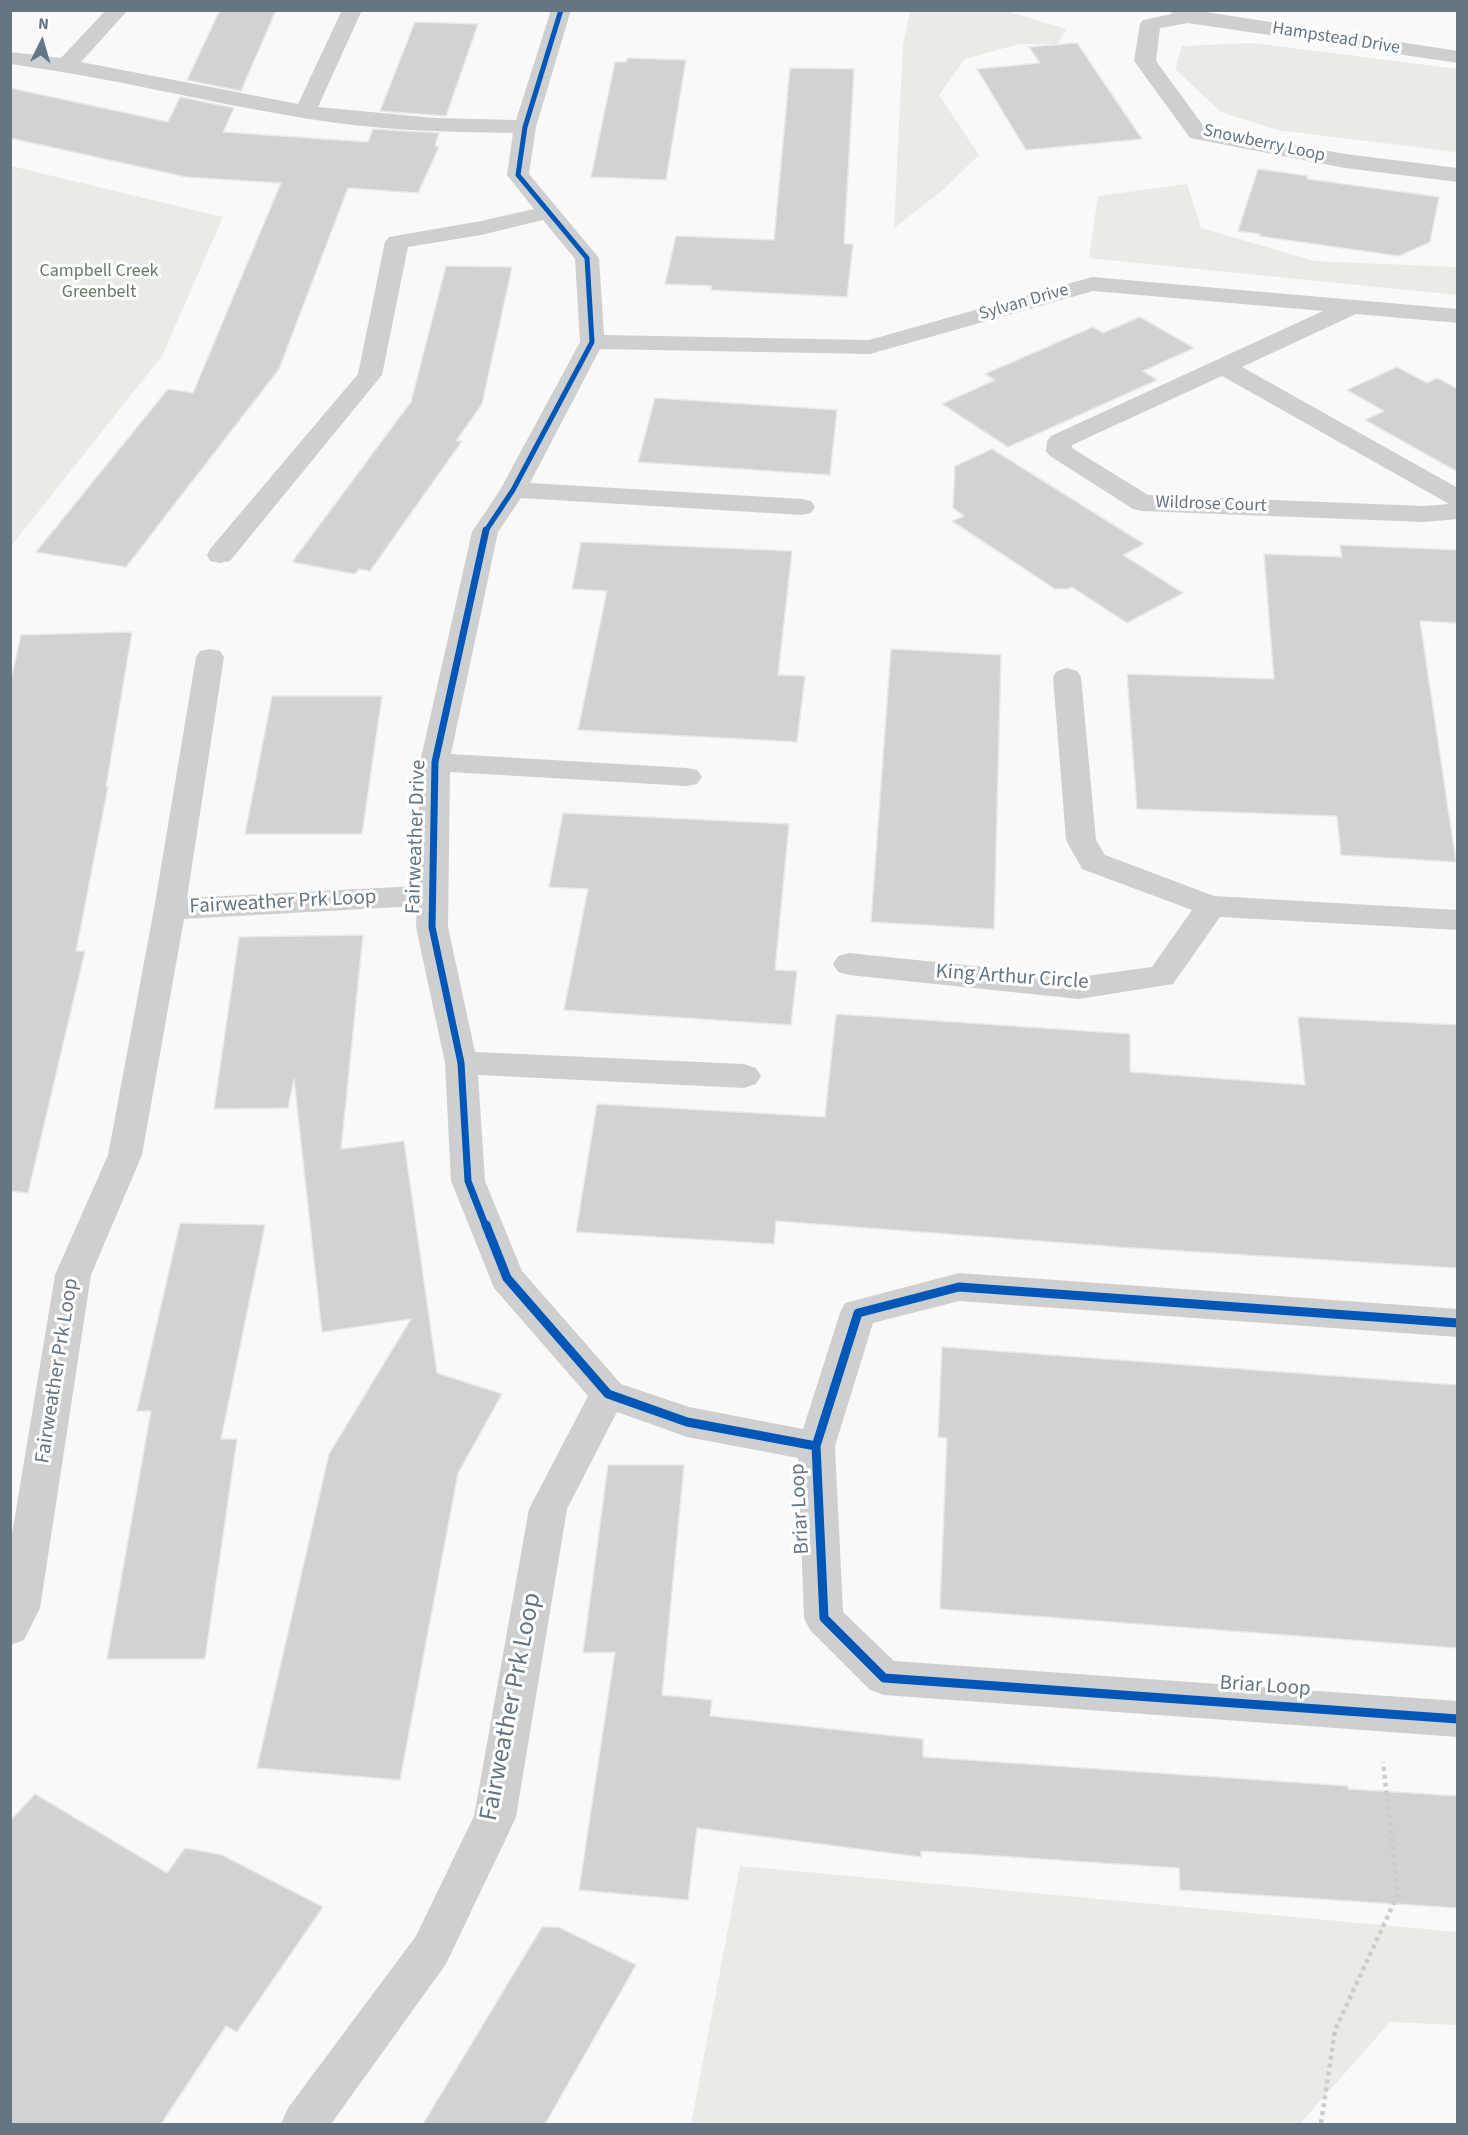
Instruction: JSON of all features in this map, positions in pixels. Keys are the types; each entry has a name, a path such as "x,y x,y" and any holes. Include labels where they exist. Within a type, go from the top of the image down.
{"street":[{"path":"66,65 118,10"},
{"path":"305,112 352,10"},
{"path":"561,10 525,127 518,175 587,258 592,342"},
{"name":"Hampstead Drive","path":"1184,14 1458,57"},
{"name":"Snowberry Loop","path":"1184,14 1150,24 1145,61 1198,133 1346,161 1458,175"},
{"path":"10,58 66,65 305,112 435,125 525,127"},
{"path":"220,555 370,375 397,242 481,228 549,212"},
{"name":"Sylvan Drive","path":"592,342 870,346 1092,284 1458,316"},
{"name":"Wildrose Court","path":"1353,306 1060,441 1059,451 1142,503 1424,513 1451,513 1458,510"},
{"name":"Fairweather Drive","path":"592,342 513,490 485,532 435,762 432,927 461,1063 468,1181 507,1278 608,1394 687,1422 816,1446"},
{"path":"1223,366 1458,499"},
{"path":"513,490 802,507"},
{"name":"Fairweather Prk Loop","path":"10,1628 20,1608 72,1275 125,1155 170,909 210,657"},
{"path":"1067,677 1081,840 1093,862 1211,906 1458,920"},
{"path":"435,762 687,777"},
{"name":"Fairweather Prk Loop","path":"170,909 433,895"},
{"name":"King Arthur Circle","path":"849,964 1079,988 1162,976 1211,906"},
{"path":"461,1063 744,1076"},
{"name":"Briar Loop","path":"1458,1323 959,1287 858,1313 816,1446 824,1618 884,1678 1458,1719"},
{"name":"Fairweather Prk Loop","path":"304,2124 431,1950 495,1817 548,1509 608,1394"}],"path":[{"path":"1321,2123 1335,2030 1398,1894 1377,1713"}],"green space":[{"path":"910,11 1006,11 1066,29 1058,44 1019,44 965,59 939,95 979,155 944,189 894,228 903,45"},
{"path":"1253,43 1457,69 1457,152 1277,130 1221,112 1175,69 1182,46"},
{"name":"Campbell Creek Greenbelt","path":"11,166 223,217 162,356 11,546"},
{"path":"1187,184 1201,228 1314,261 1457,267 1457,295 1089,258 1098,196"},
{"path":"740,1866 1457,1932 1457,2025 1390,2022 1300,2124 691,2124"}],"building":[{"path":"220,10 276,10 241,91 187,80"},
{"path":"415,22 478,24 446,116 380,111"},
{"path":"1077,43 1142,139 1026,150 977,69 1040,63 1029,47"},
{"path":"627,58 686,60 666,180 591,177 615,62 626,62"},
{"path":"790,68 854,69 844,244 853,244 847,297 711,290 712,286 665,284 676,236 774,240"},
{"path":"10,88 168,122 180,97 234,108 223,132 368,142 373,129 439,133 435,146 439,147 418,193 348,188 279,369 126,567 36,552 168,389 193,393 281,183 186,177 10,138"},
{"path":"1258,169 1308,176 1307,179 1439,197 1430,242 1399,256 1238,231"},
{"path":"446,266 512,267 482,404 456,441 462,441 370,571 359,569 355,574 292,562 411,402"},
{"path":"1140,317 1194,348 1143,371 1157,380 1008,447 942,404 995,380 985,374 1093,327 1103,333"},
{"path":"1397,367 1427,383 1437,378 1458,389 1458,472 1365,420 1384,411 1347,390"},
{"path":"655,398 837,410 830,475 638,462"},
{"path":"992,449 1144,544 1123,555 1183,593 1127,623 1072,587 1055,589 952,521 964,516 953,508 955,466"},
{"path":"581,542 792,551 778,675 805,676 797,742 578,730 607,591 572,589"},
{"path":"1340,545 1458,550 1458,623 1420,621 1456,862 1341,855 1337,816 1137,809 1127,674 1274,679 1264,554 1342,557"},
{"path":"132,632 106,787 108,787 76,951 85,951 28,1193 10,1191 10,684 21,635"},
{"path":"891,649 1001,655 994,929 871,922"},
{"path":"272,696 382,696 362,834 245,834"},
{"path":"563,813 789,824 775,970 797,971 791,1025 564,1010 588,889 549,887"},
{"path":"363,935 341,1149 404,1141 437,1373 502,1394 458,1473 400,1780 257,1768 329,1454 411,1319 322,1332 294,1079 288,1108 214,1109 239,937"},
{"path":"836,1014 1130,1034 1130,1072 1305,1085 1298,1017 1458,1025 1458,1268 1133,1248 776,1221 774,1244 576,1232 597,1104 825,1117"},
{"path":"180,1223 265,1225 221,1439 237,1439 205,1659 107,1659 151,1411 137,1411"},
{"path":"942,1347 1458,1385 1458,1648 940,1609 947,1438 938,1437"},
{"path":"608,1465 684,1465 662,1695 712,1700 710,1716 923,1739 923,1757 1348,1786 1348,1789 1458,1796 1458,1908 1180,1890 1179,1868 921,1851 921,1857 697,1828 688,1900 579,1890 615,1652 583,1653"},
{"path":"35,1794 167,1873 185,1848 222,1855 323,1907 237,2032 226,2026 161,2124 10,2124 10,1821"},
{"path":"542,1927 558,1927 636,1965 545,2124 423,2124"}],"cycle path":[{"path":"561,10 525,127 518,175 587,258 592,342 513,490 485,532 435,762 432,927 461,1063 468,1181 507,1278 608,1394 687,1422 816,1446"},
{"path":"1458,1323 959,1287 858,1313 816,1446 824,1618 884,1678 1458,1719"}]}
